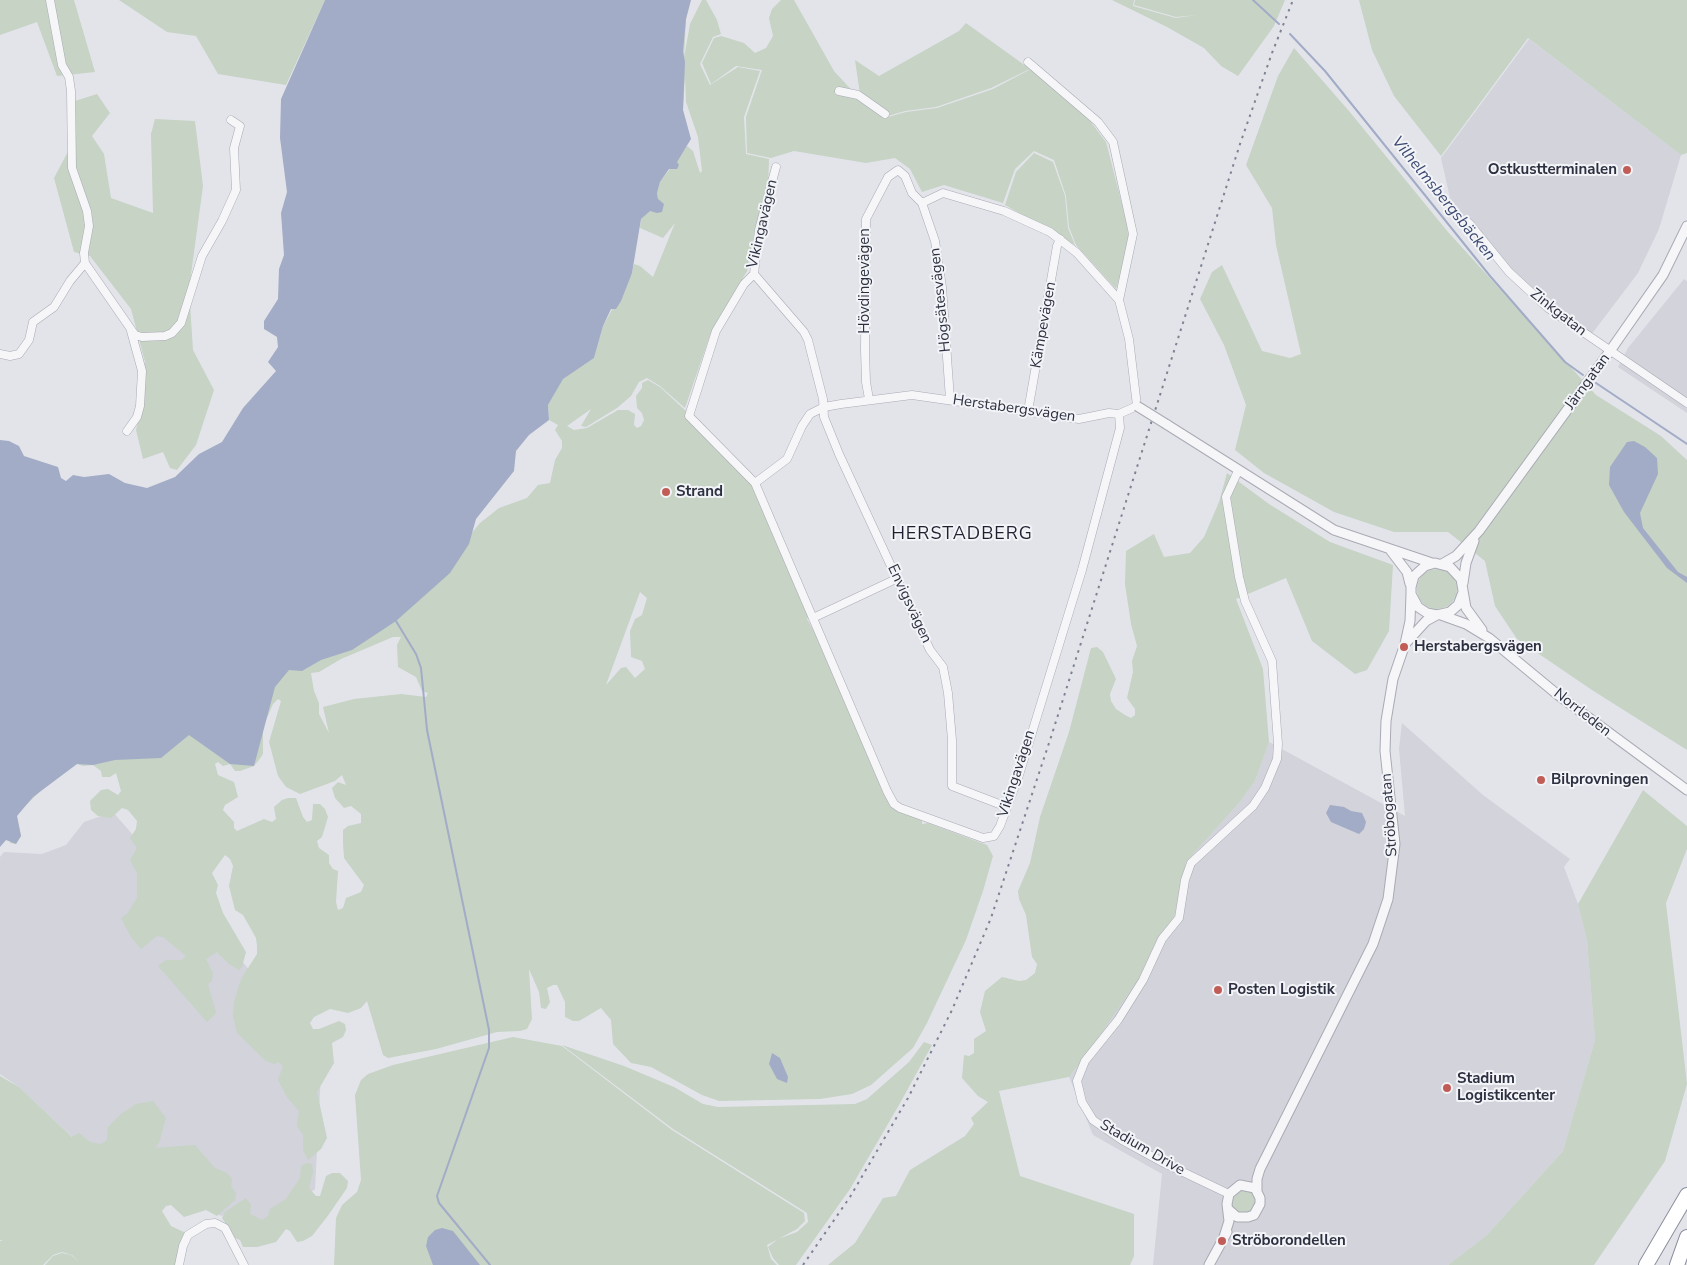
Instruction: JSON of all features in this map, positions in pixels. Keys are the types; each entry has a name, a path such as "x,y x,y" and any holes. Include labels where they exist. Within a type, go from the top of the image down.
{"highway":[{"path":"1677,1211 1687,1186"},
{"path":"1650,1259 1687,1194"},
{"path":"1677,1265 1687,1237"}],"street":[{"path":"50,0 62,65 69,77 72,168 87,211 89,226 84,253 85,263 126,319 142,371 140,406 137,418 127,431"},
{"path":"1028,62 1098,122 1113,142 1133,234 1120,300 1129,339 1137,406 1334,530 1432,563 1442,564 1455,570 1463,589 1469,614 1490,638"},
{"path":"839,91 858,95 885,114"},
{"path":"131,331 142,337 165,336 172,333 181,323 202,256 222,222 236,190 234,148 240,126 231,120"},
{"name":"Vikingavägen","path":"776,167 759,230 754,274 744,284 716,331 689,416 755,483 894,804 900,808 988,838 997,831 1007,807 1082,570 1120,428 1119,414"},
{"name":"Hövdingevägen","path":"869,399 866,382 865,350 866,219 888,176 898,170 906,176 912,193 922,203"},
{"path":"922,203 943,193 1004,211 1060,239 1077,253 1120,300"},
{"name":"Högsätesvägen","path":"922,203 934,241 942,287 950,399"},
{"name":"Zinkgatan","path":"1469,223 1509,272 1548,308 1687,403"},
{"name":"Järngatan","path":"1442,564 1456,556 1479,532 1663,275 1687,226"},
{"name":"Kämpevägen","path":"1028,411 1060,239"},
{"path":"0,354 10,356 19,354 29,340 33,322 54,307 85,263"},
{"name":"Envigsvägen","path":"754,274 804,332 813,358 824,407 824,417 839,454 930,650 943,667 946,677 952,740 952,786 1007,807"},
{"name":"Herstabergsvägen","path":"755,483 787,459 806,418 824,407 869,399 912,395 1079,419 1109,413 1119,414 1137,406"},
{"name":"Stadium Drive","path":"1229,1194 1122,1140 1093,1120 1082,1102 1077,1081 1085,1062 1118,1020 1143,980 1162,940 1179,918 1185,880 1191,863 1253,806 1265,788 1277,759 1278,744 1272,661 1245,601 1238,577 1231,519 1226,496 1238,470"},
{"name":"Järngatan","path":"1463,589 1466,563 1479,532"},
{"path":"1389,549 1407,572 1414,603 1422,611 1466,624 1490,638"},
{"path":"1411,591 1417,572 1432,563"},
{"path":"813,618 896,579"},
{"path":"1439,615 1450,612 1458,605 1463,589"},
{"name":"Ströbogatan","path":"1257,1192 1257,1179 1260,1169 1373,944 1388,899 1395,844 1385,751 1386,721 1393,679 1405,644 1412,611 1411,591"},
{"name":"Ströbogatan","path":"1405,644 1426,621 1439,615"},
{"name":"Norrleden","path":"1490,638 1558,695 1687,789"},
{"name":"Ströbogatan","path":"1245,1185 1260,1169"},
{"path":"1209,1265 1230,1228 1242,1218 1254,1215 1258,1209 1260,1198 1255,1188 1245,1185 1234,1188 1229,1194 1229,1221 1224,1237"},
{"path":"1228,1209 1232,1214 1242,1218"},
{"path":"179,1265 183,1246 188,1236 206,1224 215,1223 225,1228 244,1265"}],"shaded area":[{"path":"1529,39 1681,155 1659,229 1638,273 1591,335 1512,272 1453,211 1441,158"},
{"path":"1684,279 1687,281 1687,413 1618,367 1628,348"},
{"path":"1402,723 1483,795 1570,859 1564,867 1578,904 1587,940 1595,1040 1563,1151 1487,1235 1448,1265 1153,1265 1162,1174 1093,1135 1069,1077 1082,1061 1174,918 1186,862 1239,803 1255,781 1269,742 1405,816 1399,749"},
{"path":"113,812 322,1054 315,1189 258,1233 242,1209 221,1216 205,1206 158,1188 116,1178 19,1087 0,1074 0,857 4,852 42,854 66,845 84,822"}],"green space":[{"path":"0,0 74,0 95,72 57,76 37,22 0,35"},
{"path":"119,0 325,0 286,85 218,74 196,36 167,32"},
{"path":"691,0 686,19 684,58 690,24 702,0 706,0 717,20 721,34 713,37 700,64 710,85 738,67 760,71 744,117 746,154 769,159 768,189 755,229 747,271 710,335 685,408 660,386 647,378 639,382 631,396 617,408 586,427 581,426 591,409 567,426 574,430 587,428 618,410 628,410 635,414 634,425 637,428 641,426 644,420 642,413 637,408 636,396 642,388 642,383 648,380 660,387 687,412 756,485 809,615 807,619 820,642 889,802 894,808 918,818 922,821 922,824 928,823 987,845 993,856 983,891 966,940 927,1023 913,1048 871,1085 852,1094 820,1099 719,1101 702,1095 651,1067 631,1063 613,1044 611,1020 601,1008 579,1021 573,1021 565,1017 565,1002 557,985 553,985 547,988 550,1002 546,1009 541,1008 539,992 529,969 532,1019 527,1029 520,1031 497,1032 436,1049 388,1058 383,1055 367,1001 361,1008 348,1013 330,1009 314,1017 310,1023 313,1029 319,1029 339,1021 345,1024 346,1030 343,1037 332,1043 334,1063 317,1092 327,1138 321,1149 308,1160 303,1150 303,1135 297,1126 299,1111 287,1097 278,1080 283,1066 278,1062 274,1064 266,1061 237,1033 233,1016 234,1002 241,979 257,954 257,946 256,938 243,915 235,910 229,886 233,866 230,859 225,855 212,873 218,885 216,893 223,913 246,952 242,967 239,970 229,964 217,952 206,959 213,973 212,981 208,984 216,1013 207,1022 158,966 166,960 182,960 186,956 163,937 157,936 141,949 131,937 121,918 127,914 137,898 137,873 130,860 137,848 130,838 136,829 137,821 128,810 122,808 111,818 98,816 91,810 90,801 101,790 108,789 118,795 121,791 116,773 110,777 102,777 101,771 93,765 83,766 77,764 64,773 57,775 17,816 21,836 16,844 10,843 7,782 466,540 480,523 499,508 527,498 538,485 550,483 555,460 562,448 562,441 555,430 558,425 549,420 548,405 563,378 594,358 603,326 632,273 634,264 640,266 653,277 675,223 663,238 640,228 641,219 658,199 657,193 660,182 687,146 693,151 700,173 702,171 698,137 686,102 685,75 683,110 688,129 670,72","holes":["640,592 647,598 642,615 635,619 630,631 631,657 642,661 645,669 635,678 626,667 621,668 606,685","393,637 401,637 397,645 398,667 416,677 422,691 428,693 426,697 401,694 354,699 323,707 329,733 319,714 319,703 314,691 311,673 319,672 341,659","278,699 281,701 269,742 278,776 286,787 300,794 335,781 342,775 346,785 338,782 332,788 335,798 344,808 351,806 361,814 361,823 348,826 343,830 343,843 344,858 364,885 361,892 346,898 343,908 338,910 336,902 338,871 333,869 329,863 329,855 319,848 317,841 322,837 328,817 325,809 320,804 313,804 312,820 307,822 303,817 296,798 288,798 282,800 274,807 276,819 272,822 264,819 237,831 234,828 234,822 223,810 225,805 238,797 234,782 218,775 215,764 218,762 223,766 230,764 235,771 254,766 263,754 263,727 273,704"]},
{"path":"781,0 794,0 834,71 859,98 876,112 888,117 906,112 937,108 993,89 1031,69 1070,101 1090,121 1106,142 1127,224 1129,247 1116,289 1076,245 1069,227 1066,196 1054,160 1034,151 1015,169 1003,203 944,185 922,192 910,169 895,158 866,163 794,151 771,158 747,153 746,117 762,70 736,66 711,84 702,63 714,38 721,36 744,43 755,53 766,48 773,36 769,18 772,9"},
{"path":"1112,0 1134,0 1133,6 1176,18 1197,15 1176,17 1134,5 1135,0 1285,0 1274,26 1238,76 1221,66 1204,48 1167,27"},
{"path":"1359,0 1687,0 1687,153 1681,155 1528,38 1441,156 1394,96 1372,50"},
{"path":"966,23 1030,69 991,88 936,107 905,111 888,116 860,94 855,60 879,76 959,31"},
{"path":"1294,48 1349,111 1448,232 1596,395 1661,436 1687,460 1687,750 1592,690 1517,639 1495,606 1485,561 1448,532 1394,532 1334,512 1264,473 1235,450 1246,405 1224,345 1200,299 1212,272 1222,265 1262,351 1290,358 1301,354 1276,245 1272,208 1246,165 1278,76"},
{"path":"97,94 110,113 92,136 104,154 111,198 153,213 151,134 155,119 195,121 203,186 189,289 193,350 214,390 196,445 177,470 170,468 163,452 143,459 136,430 141,409 145,362 131,309 90,256 74,252 54,178 71,146 75,101"},
{"path":"1034,153 1053,162 1065,196 1068,228 1075,245 1005,205 1016,172"},
{"path":"1227,473 1269,504 1330,542 1393,565 1389,631 1367,670 1355,674 1312,641 1286,578 1236,599 1263,669 1269,742 1255,781 1239,803 1186,862 1174,918 1151,961 1069,1077 999,1091 1020,1176 1134,1214 1134,1256 1130,1265 828,1265 855,1243 883,1198 896,1196 910,1170 965,1136 974,1124 971,1118 988,1102 978,1096 962,1078 964,1055 969,1056 974,1053 974,1039 986,1031 980,1012 985,991 1002,977 1019,981 1026,980 1035,973 1037,964 1032,957 1026,915 1019,899 1018,891 1030,863 1040,817 1069,732 1091,648 1097,647 1103,652 1116,679 1110,694 1111,701 1116,709 1131,718 1135,715 1135,709 1127,698 1133,672 1132,661 1137,646 1131,624 1125,584 1126,551 1154,534 1164,557 1190,553 1204,537 1219,502"},
{"path":"1441,569 1448,572 1454,578 1457,589 1456,597 1448,606 1441,609 1433,609 1426,606 1418,597 1417,585 1420,578 1429,570"},
{"path":"1643,790 1687,826 1687,849 1666,903 1687,1084 1665,1161 1594,1265 1448,1265 1487,1235 1563,1151 1595,1040 1587,940 1578,904"},
{"path":"513,1037 562,1046 672,1130 804,1213 805,1221 797,1229 767,1245 771,1259 777,1265 334,1265 336,1218 342,1205 357,1192 361,1180 355,1095 361,1080 368,1074 393,1065"},
{"path":"924,1042 932,1045 899,1105 850,1189 796,1265 779,1265 768,1247 778,1239 797,1232 808,1222 807,1213 673,1129 562,1045 624,1066 674,1087 703,1104 718,1107 855,1104 867,1099 909,1062"},
{"path":"0,1076 19,1087 72,1137 79,1133 90,1142 101,1144 107,1140 108,1127 121,1114 136,1104 153,1101 166,1118 159,1143 155,1148 195,1145 215,1168 227,1173 232,1179 231,1186 236,1193 235,1200 217,1216 206,1210 184,1217 171,1205 166,1206 162,1211 171,1226 186,1233 182,1239 175,1265 45,1265 53,1256 62,1253 71,1255 80,1263 72,1255 62,1252 53,1255 43,1265 0,1265 0,1241 3,1241 0,1240"},
{"path":"306,1163 312,1164 313,1172 309,1188 316,1196 320,1196 326,1176 332,1173 340,1173 348,1181 347,1188 327,1217 312,1236 303,1241 297,1242 290,1231 286,1229 276,1242 257,1247 243,1247 240,1240 235,1238 222,1218 225,1212 246,1198 251,1205 250,1214 262,1220 268,1216 270,1209 286,1199 300,1178 301,1166"},
{"path":"1244,1188 1253,1192 1257,1201 1253,1210 1244,1214 1235,1210 1231,1201 1235,1192"}],"water":[{"path":"325,0 691,0 686,19 683,51 685,62 683,110 691,139 677,162 679,165 677,169 669,169 660,182 657,193 658,199 664,204 662,212 650,211 641,219 632,273 621,301 616,309 611,309 603,326 594,358 563,379 548,405 549,420 529,435 516,451 514,471 476,519 469,544 450,573 396,621 352,650 321,660 302,671 289,670 275,687 254,766 230,764 189,735 161,758 115,760 93,765 77,764 33,797 17,816 21,836 16,844 6,840 0,847 0,440 9,441 19,446 24,456 58,467 61,478 66,481 73,475 84,477 109,474 125,483 147,488 175,477 199,454 222,442 243,408 276,371 268,362 278,347 277,337 264,329 264,321 278,299 279,269 284,255 281,213 287,192 280,138 281,99"},
{"path":"1634,441 1645,447 1657,458 1658,474 1640,513 1643,528 1678,572 1687,577 1687,583 1667,568 1624,512 1609,485 1610,467 1627,442"},
{"path":"1330,805 1362,813 1366,822 1364,829 1359,834 1331,822 1326,813"},
{"path":"772,1053 780,1058 788,1077 787,1083 777,1079 769,1064"},
{"path":"442,1228 453,1231 480,1265 433,1265 426,1246 428,1237 435,1230"}],"waterway":[{"name":"Vilhelmsbergsbäcken","path":"1253,0 1279,24"},
{"name":"Vilhelmsbergsbäcken","path":"1290,34 1325,71 1490,276 1565,362 1583,375"},
{"name":"Vilhelmsbergsbäcken","path":"1596,383 1687,444"},
{"path":"396,621 416,654 421,668 427,730 489,1030 489,1048 437,1196 439,1203 490,1265"}],"railway":[{"path":"803,1265 850,1197 908,1098 952,1010 991,918 1051,737 1240,144 1293,0"}],"place":[{"name":"Ostkustterminalen","path":"1627,170"},
{"name":"Strand","path":"666,492"},
{"name":"Herstabergsvägen","path":"1404,647"},
{"name":"Bilprovningen","path":"1541,780"},
{"name":"Posten Logistik","path":"1218,990"},
{"name":"Stadium Logistikcenter","path":"1447,1088"},
{"name":"Ströborondellen","path":"1222,1241"}],"district":[{"name":"HERSTADBERG","path":"962,535"}]}
